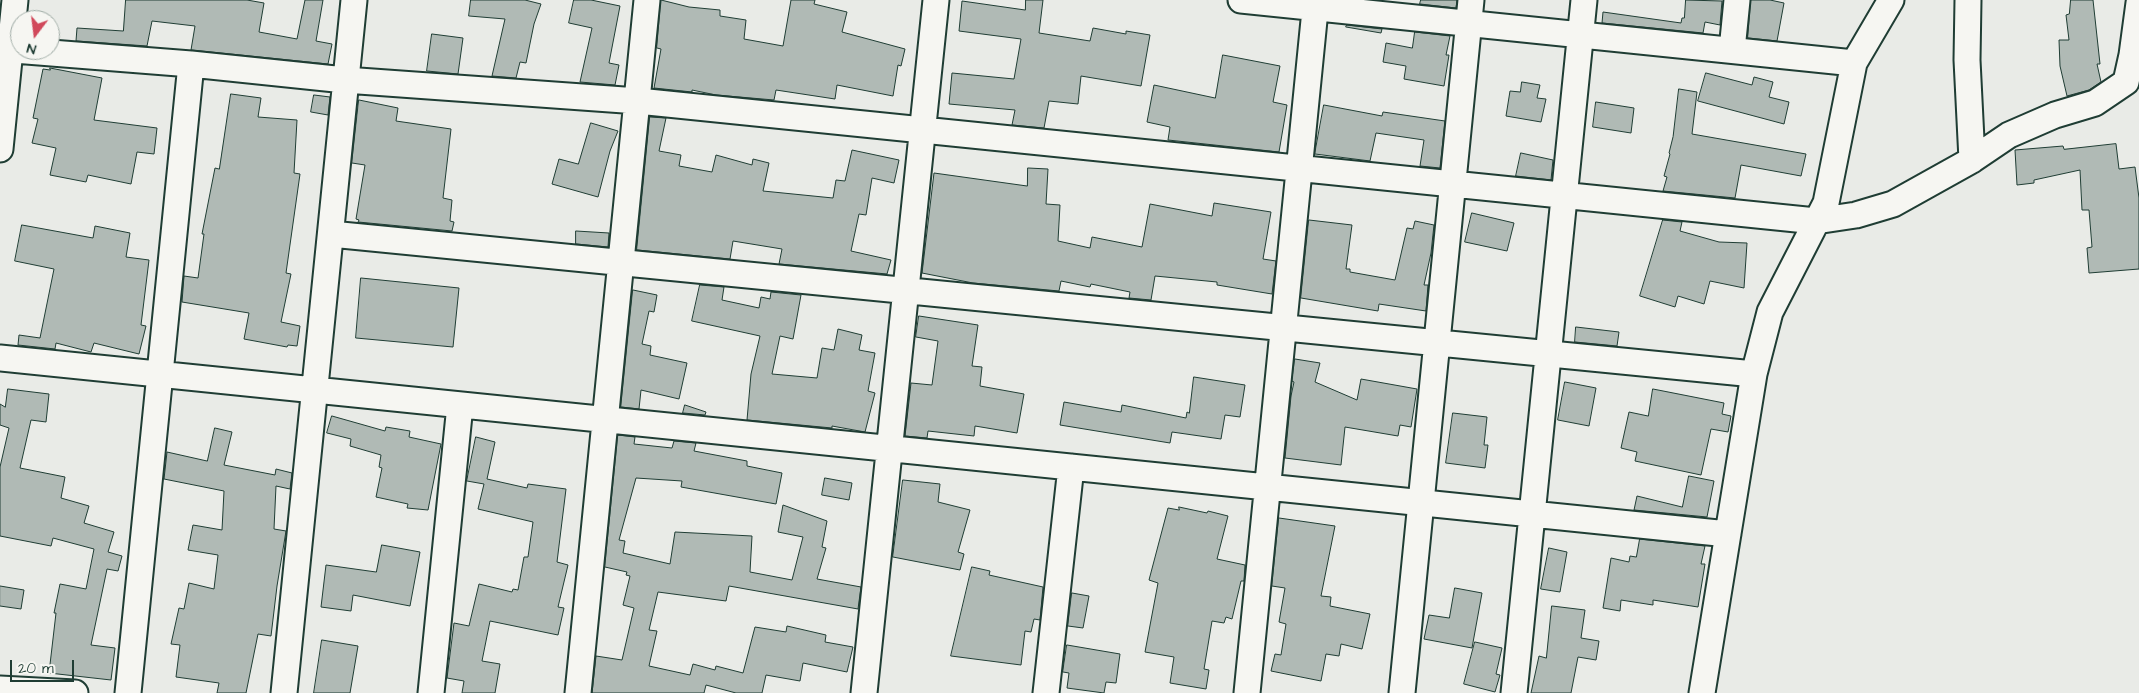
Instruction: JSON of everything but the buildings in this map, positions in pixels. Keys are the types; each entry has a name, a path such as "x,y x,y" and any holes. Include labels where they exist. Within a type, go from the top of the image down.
{"street":[{"path":"0,149 5,50 15,0"},
{"path":"284,693 354,0"},
{"path":"578,693 647,0"},
{"path":"864,693 936,0"},
{"path":"1241,0 1470,12 1580,35 1854,63"},
{"path":"1514,693 1584,0"},
{"path":"1732,50 1737,0"},
{"path":"1702,693 1754,374 1770,312 1826,203 1854,63 1891,0"},
{"path":"1968,0 1967,60 1972,160"},
{"path":"5,50 191,64 346,80 638,100 1816,221 1856,215 1893,204 1972,160 2009,135 2055,115 2095,103 2126,82 2132,55 2139,3"},
{"path":"1247,693 1316,4"},
{"path":"1402,693 1470,12"},
{"path":"128,693 191,64"},
{"path":"331,234 1754,374"},
{"path":"0,358 1728,534"},
{"path":"432,693 460,404"},
{"path":"1046,693 1071,467"},
{"path":"0,689 75,693"}]}
